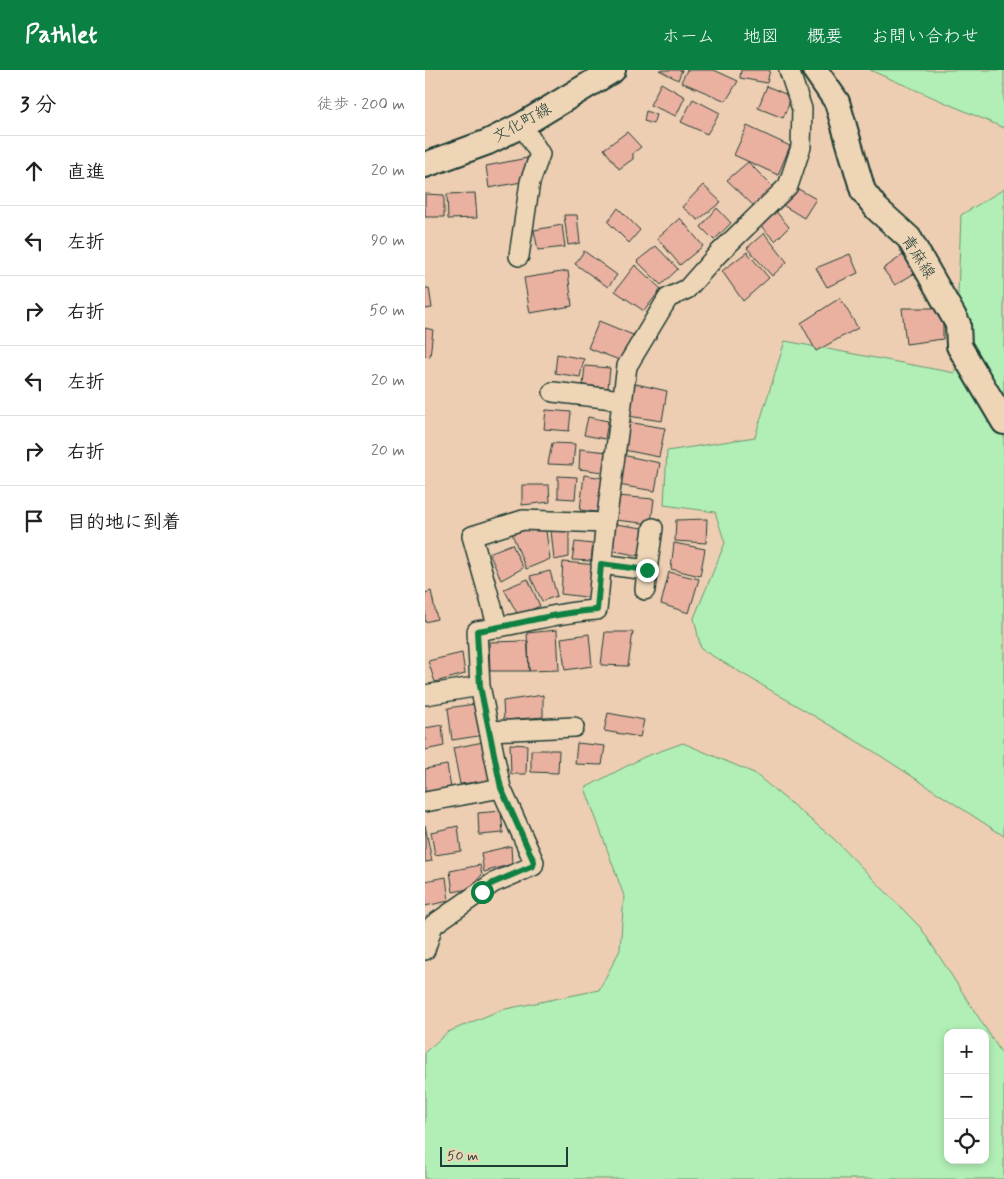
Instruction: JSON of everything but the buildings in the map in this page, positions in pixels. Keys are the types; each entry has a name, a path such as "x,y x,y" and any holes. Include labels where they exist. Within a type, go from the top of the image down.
{"street":[{"name":"文化町線","path":"425,165 488,142 522,125 613,70"},
{"path":"425,950 429,922 493,883 533,866 534,862 501,788 480,686 477,631 566,612 597,610 606,523 627,366 668,298 687,289 718,254 788,186 801,147 802,109 789,70"},
{"name":"青麻線","path":"815,70 837,102 863,190 877,209 909,238 957,324 959,346 1004,422"},
{"path":"519,256 531,182 540,154 522,125"},
{"path":"553,392 622,400"},
{"path":"498,628 472,536 523,520 606,523"},
{"path":"645,590 653,528"},
{"path":"601,564 647,570"},
{"path":"425,695 480,686"},
{"path":"489,731 574,727"},
{"path":"425,802 501,788"}],"green space":[{"path":"870,70 1004,70 1004,128 872,71"},
{"path":"1004,189 1004,836 870,749 701,649 694,618 725,543 715,512 664,505 667,451 755,437 785,341 955,373 961,215"},
{"path":"683,743 754,773 834,839 921,928 986,1029 944,1029 944,1164 989,1164 989,1034 1004,1057 1004,1179 425,1179 425,1052 448,1032 501,1010 599,990 620,950 624,896 585,788 644,757"}],"route":[{"path":"482,892 493,883 533,866 534,862 501,788 480,686 477,631 518,624 566,612 597,610 601,564 647,570"}]}
